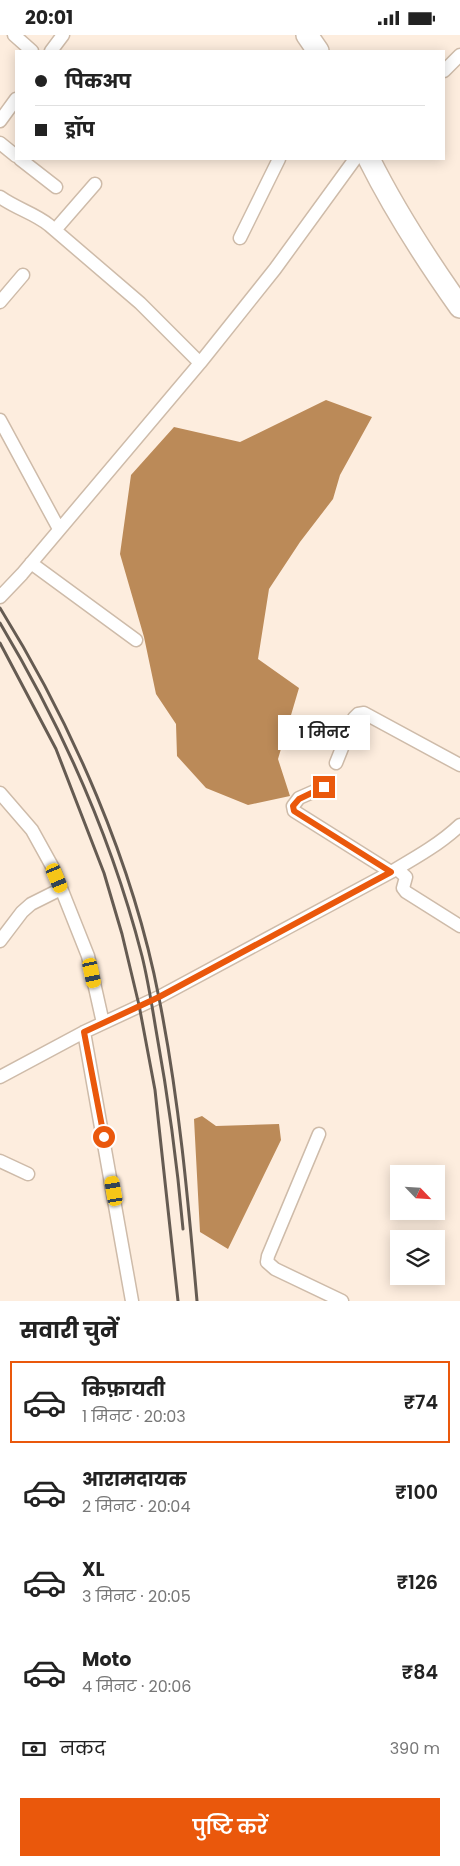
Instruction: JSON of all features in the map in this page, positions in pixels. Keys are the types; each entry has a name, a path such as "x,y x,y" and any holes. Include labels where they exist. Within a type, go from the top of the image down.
{"highway":[{"path":"307,35 317,50"},
{"path":"370,160 390,200 418,247 460,307"}],"street":[{"path":"14,35 31,50"},
{"path":"52,50 63,35"},
{"path":"445,70 460,55"},
{"path":"0,121 15,100"},
{"path":"0,143 15,155"},
{"path":"21,160 56,187"},
{"path":"240,238 279,160"},
{"path":"0,597 200,363 275,269 354,160"},
{"path":"55,230 94,185"},
{"path":"0,197 14,207 43,220 140,303 200,363"},
{"path":"0,302 23,275"},
{"path":"0,420 60,529"},
{"path":"31,563 136,640"},
{"path":"336,763 354,719 358,714 364,713 460,765"},
{"path":"324,787 299,799 293,806 294,811 406,877 404,887 406,892 460,927"},
{"path":"0,793 32,831 53,868 88,956 103,1023"},
{"path":"2,1072 176,988 394,870 460,825"},
{"path":"0,941 22,912 31,904 61,889"},
{"path":"84,1032 132,1301"},
{"path":"319,1134 268,1256 268,1262 275,1269 342,1301"},
{"path":"0,1161 28,1174"}],"shaded area":[{"path":"326,400 372,417 340,475 333,499 300,542 269,589 258,659 299,688 278,759 290,796 248,805 206,788 177,756 176,724 156,694 144,637 120,554 131,475 174,427 240,442"},
{"path":"202,1116 216,1126 279,1124 281,1140 228,1249 200,1232 194,1119"}],"railway":[{"path":"0,608 52,699 97,796 133,896 148,947 172,1073 197,1301"},
{"path":"0,623 44,702 83,785 116,869 130,912 146,974 160,1055 175,1154 183,1229"},
{"path":"0,643 56,749 104,873 122,934 139,1005 155,1090 178,1301"}],"route":[{"path":"104,1137 84,1032 159,997 391,872 299,816 294,811 293,806 299,799 324,787"}]}
